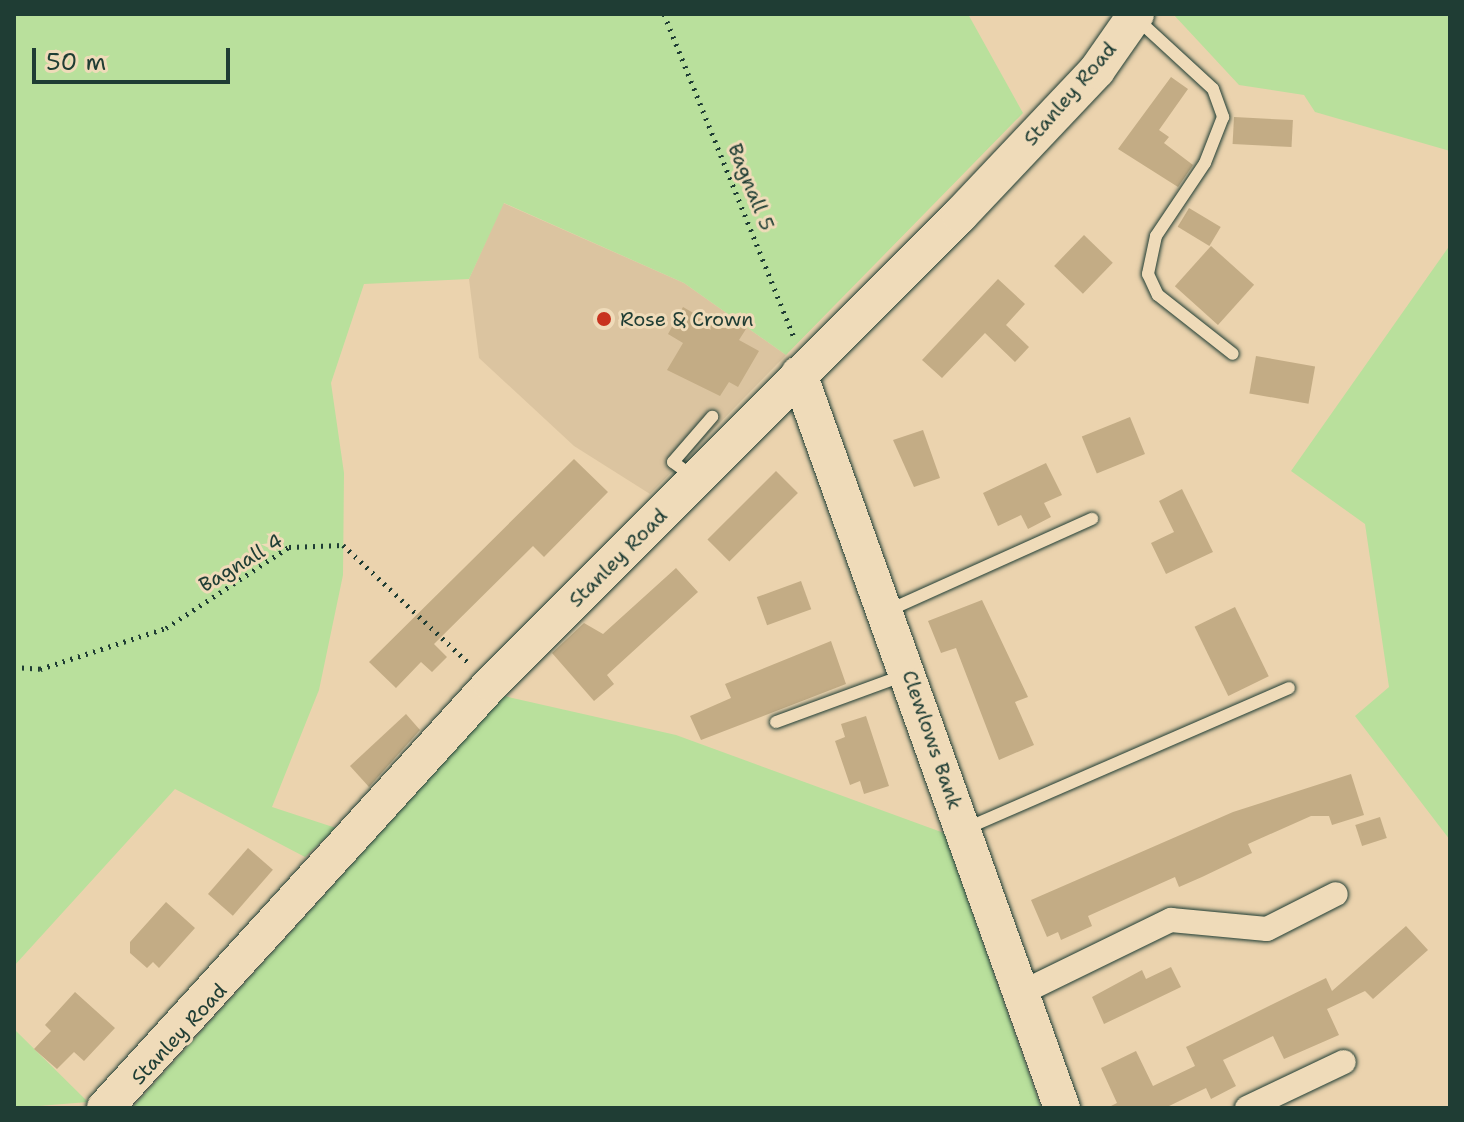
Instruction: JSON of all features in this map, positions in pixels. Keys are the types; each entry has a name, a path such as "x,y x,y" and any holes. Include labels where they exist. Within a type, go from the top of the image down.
{"street":[{"name":"Stanley Road","path":"105,1108 491,684 697,480 1087,81 1135,15"},
{"name":"Clewlows Bank","path":"799,374 887,611 1062,1108"},
{"path":"1021,993 1171,920 1267,929 1336,894"},
{"path":"1247,1108 1344,1062"}],"lane":[{"path":"1135,15 1213,89 1223,117 1205,163 1156,236 1148,274 1158,295 1233,354"},
{"path":"697,480 673,462 712,417"},
{"path":"887,611 1092,519"},
{"path":"776,722 909,674"},
{"path":"964,829 1289,688"}],"path":[{"name":"Bagnall 5","path":"664,14 795,338 799,374"},
{"name":"Bagnall 4","path":"14,667 40,669 166,628 289,547 343,545 491,684"}],"shaded area":[{"name":"Rose & Crown","path":"503,203 684,283 786,355 650,494 574,446 479,358 469,279"}],"green space":[{"path":"14,14 968,14 1023,113 786,355 684,283 504,203 469,279 364,284 331,383 344,473 343,575 319,690 272,807 336,828 305,857 175,789 14,966"},
{"path":"1173,14 1450,14 1450,151 1315,112 1304,95 1239,85"},
{"path":"1450,245 1450,840 1355,716 1389,687 1365,524 1291,471"},
{"path":"504,696 676,735 944,833 1041,1108 132,1108"},
{"path":"14,1029 88,1102 14,1108"}],"building":[{"path":"1171,77 1188,89 1159,130 1169,137 1164,143 1193,165 1178,187 1118,149"},
{"path":"1234,117 1293,120 1292,147 1233,144"},
{"path":"1189,208 1221,227 1209,246 1178,227"},
{"path":"1084,235 1113,263 1083,294 1054,266"},
{"path":"1211,246 1254,285 1218,325 1175,286"},
{"path":"998,279 1025,304 1006,325 1029,347 1015,362 985,333 942,378 922,360"},
{"path":"683,307 714,325 720,314 746,329 739,340 759,351 738,387 729,382 720,396 667,370 683,343 668,334"},
{"path":"1256,356 1315,366 1308,404 1249,393"},
{"path":"1130,417 1145,454 1097,474 1082,436"},
{"path":"923,430 940,478 914,487 893,440"},
{"path":"574,459 608,492 544,557 533,546 434,644 447,657 432,672 421,662 396,688 369,662"},
{"path":"1046,463 1062,495 1044,503 1051,517 1028,529 1021,515 998,526 983,493"},
{"path":"776,471 798,493 729,562 707,540"},
{"path":"1182,489 1213,552 1166,574 1151,543 1174,532 1159,501"},
{"path":"676,568 698,592 607,675 614,684 594,701 552,653 584,623 603,634"},
{"path":"801,581 811,609 767,625 757,597"},
{"path":"982,600 1028,697 1015,702 1034,745 999,760 956,648 941,653 928,621"},
{"path":"1235,607 1269,676 1228,696 1195,627"},
{"path":"831,641 846,684 701,740 690,716 731,698 725,684"},
{"path":"406,714 420,730 369,787 350,766"},
{"path":"866,716 889,786 864,794 860,781 850,785 835,741 845,737 841,724"},
{"path":"1351,774 1364,815 1332,825 1329,816 1311,816 1248,844 1252,853 1202,877 1179,887 1175,877 1088,916 1092,926 1061,940 1058,932 1047,937 1031,900 1233,812"},
{"path":"1380,817 1387,838 1362,846 1355,825"},
{"path":"248,848 273,870 233,916 208,894"},
{"path":"166,902 195,928 159,968 153,962 147,968 130,953 130,942"},
{"path":"1406,926 1428,950 1373,999 1365,991 1327,1009 1339,1035 1284,1059 1273,1036 1223,1060 1236,1086 1211,1099 1206,1088 1165,1108 1107,1108 1117,1103 1101,1068 1136,1051 1153,1086 1195,1066 1186,1047 1326,978 1332,991"},
{"path":"1171,967 1181,987 1104,1024 1092,997 1142,970 1146,979"},
{"path":"75,992 115,1028 84,1061 74,1052 57,1069 34,1049 51,1031 45,1025"}],"place":[{"name":"Rose & Crown","path":"604,319"}]}
